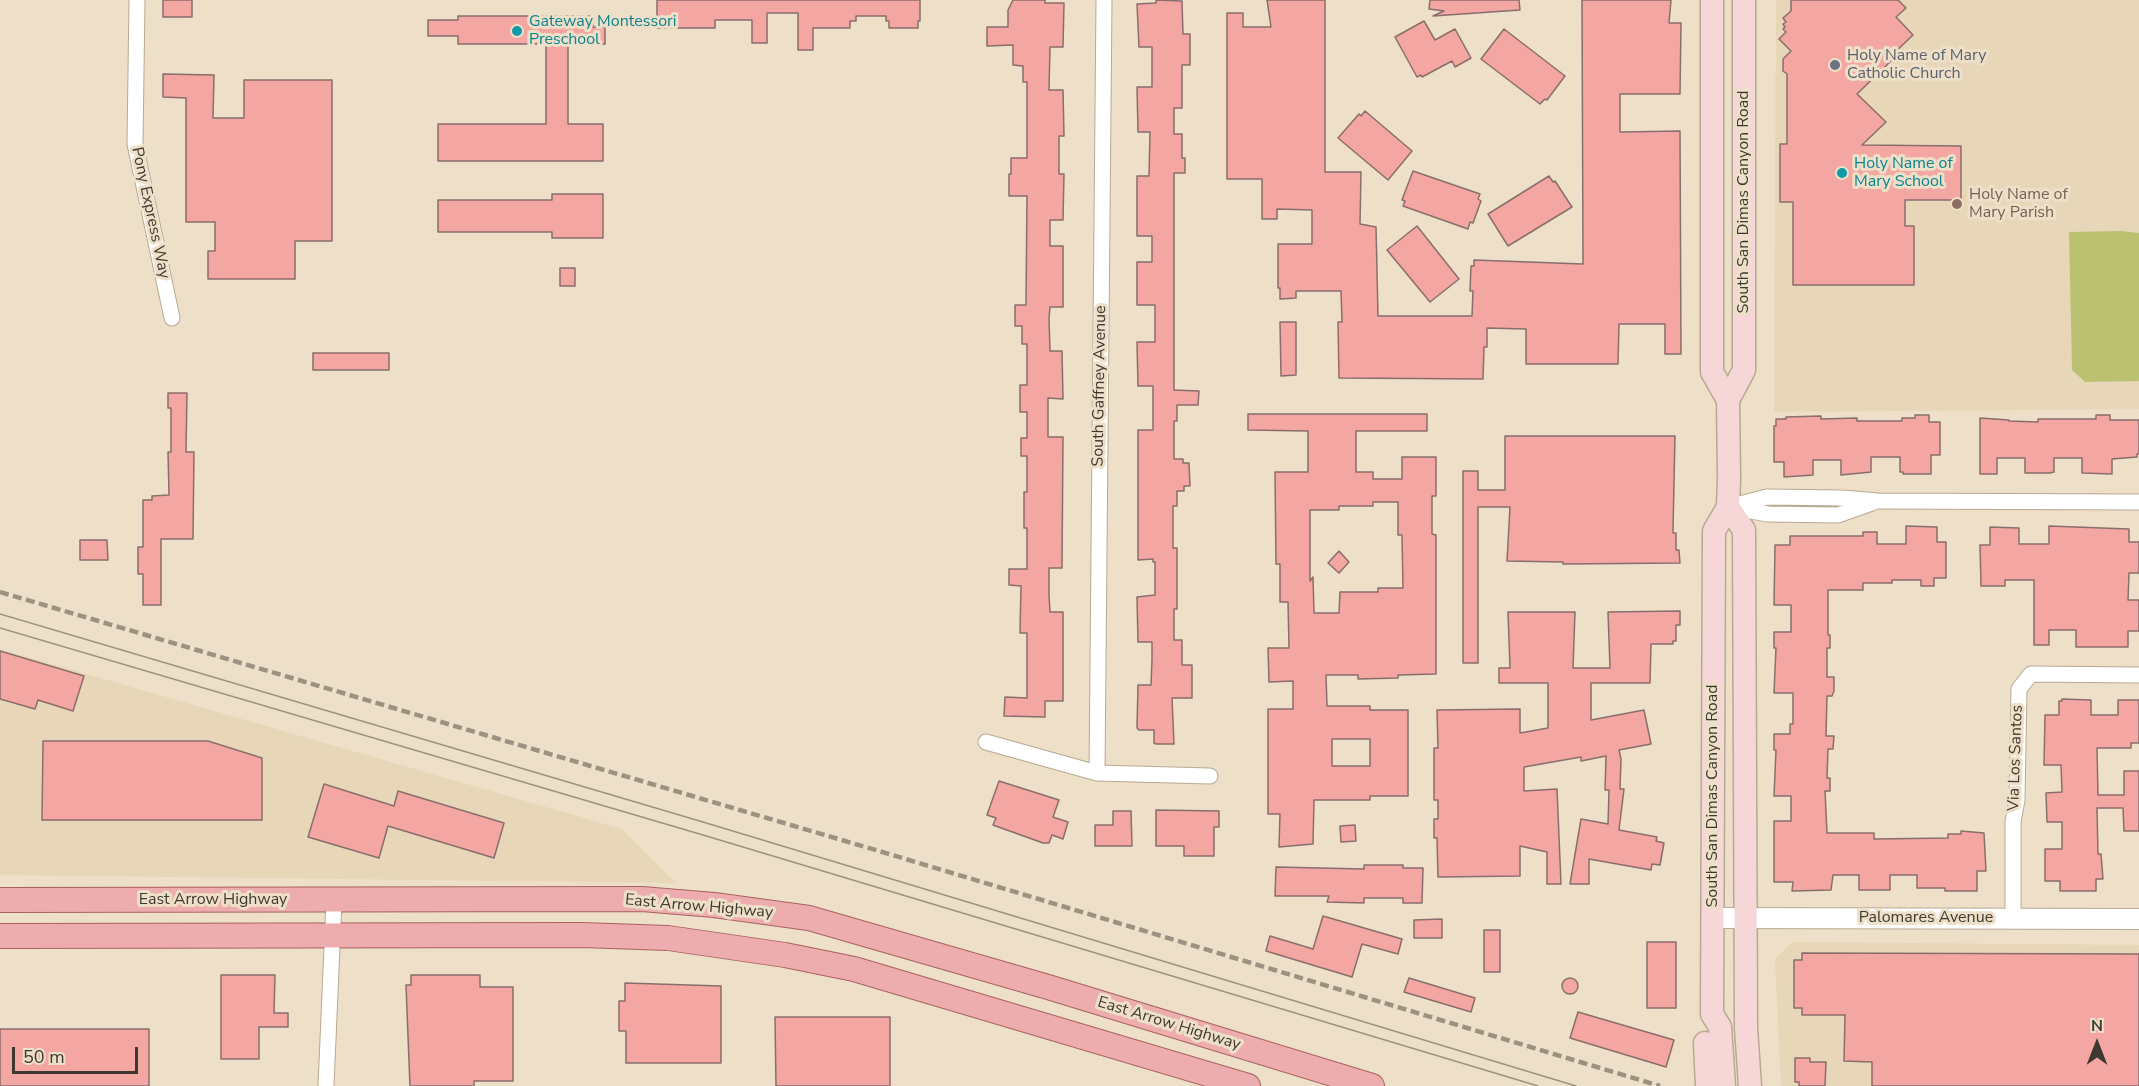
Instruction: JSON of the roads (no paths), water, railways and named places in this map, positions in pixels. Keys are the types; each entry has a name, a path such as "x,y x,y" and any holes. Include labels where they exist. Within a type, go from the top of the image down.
{"main road":[{"name":"South San Dimas Canyon Road","path":"1712,0 1712,372 1728,400"},
{"name":"South San Dimas Canyon Road","path":"1724,1086 1720,1027 1712,1014 1714,531 1728,507 1728,400 1744,370 1744,0"},
{"name":"South San Dimas Canyon Road","path":"1728,507 1744,530 1746,1028 1750,1086"},
{"name":"East Arrow Highway","path":"0,900 642,899 714,905 809,918 1048,987 1372,1086"},
{"name":"East Arrow Highway","path":"0,936 582,935 658,938 785,955 864,972 1248,1086"},
{"path":"1707,1086 1705,1026 1712,1014"}],"street":[{"name":"Pony Express Way","path":"137,0 135,144 172,318"},
{"name":"South Gaffney Avenue","path":"1097,773 1104,0"},
{"path":"1728,507 1767,497 1878,501 2139,502"},
{"name":"Via Los Santos","path":"2013,919 2013,822 2017,800 2019,689 2031,674 2139,675"},
{"path":"986,742 1097,773 1210,776"},
{"path":"327,1086 334,900"},
{"name":"Palomares Avenue","path":"1714,918 2139,919"}],"tram line":[{"path":"0,614 703,822 1576,1086"},
{"path":"0,628 703,835 1538,1086"}],"railway":[{"path":"0,592 879,851 1660,1086"}],"place":[{"name":"Gateway Montessori Preschool","path":"517,31"},
{"name":"Holy Name of Mary Catholic Church","path":"1835,65"},
{"name":"Holy Name of Mary School","path":"1842,173"},
{"name":"Holy Name of Mary Parish","path":"1957,204"}]}
